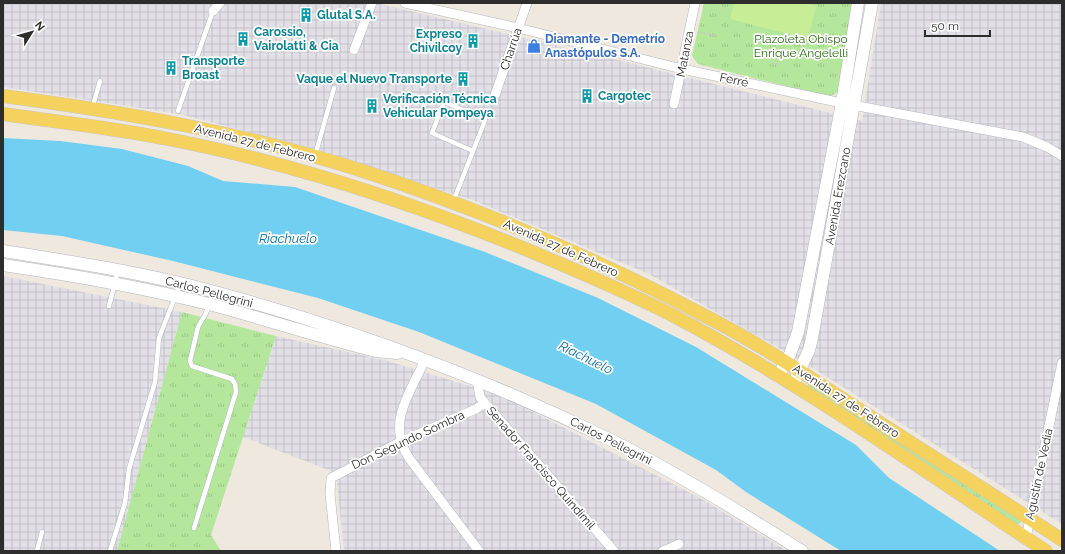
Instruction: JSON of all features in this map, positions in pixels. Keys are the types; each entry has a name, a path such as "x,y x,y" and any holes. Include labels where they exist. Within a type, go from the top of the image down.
{"main road":[{"name":"Avenida Erezcano","path":"778,376 798,332 842,103 858,3"},
{"name":"Avenida Erezcano","path":"793,385 809,350 812,338 872,3"},
{"name":"Avenida 27 de Febrero","path":"3,96 92,109 176,117 362,170 453,202 545,240 622,274 714,320 800,371 1062,540"},
{"name":"Avenida 27 de Febrero","path":"3,114 169,139 231,153 342,182 461,222 603,281 673,316 793,385 1046,551"},
{"path":"169,139 176,117"},
{"name":"Carlos Pellegrini","path":"3,251 118,270 214,292 339,328 379,342 408,355 477,380 582,426 648,459 761,525 802,551"},
{"name":"Carlos Pellegrini","path":"3,265 175,296 210,304 376,351 408,355"}],"street":[{"path":"214,11 220,3"},
{"path":"354,50 372,3"},
{"name":"Ferré","path":"405,3 518,28 682,69 842,103 855,104 1023,137 1047,147 1062,156"},
{"name":"Charrúa","path":"495,95 527,3"},
{"name":"Matanza","path":"674,104 695,3"},
{"path":"425,360 399,418 398,434 400,442 409,458 479,551"},
{"name":"Agustín de Vedia","path":"1026,538 1062,363"},
{"name":"Senador Francisco Quindimil","path":"477,380 480,397 614,551"},
{"name":"Don Segundo Sombra","path":"336,551 330,494 331,478 400,442 476,409 485,403"},
{"path":"663,551 679,544"}],"lane":[{"path":"176,117 214,11"},
{"path":"92,109 100,82"},
{"path":"315,157 334,88"},
{"path":"453,202 473,151 485,119 444,102 432,133 473,151"},
{"path":"109,306 118,270"},
{"path":"110,551 125,503 129,469 155,382 159,338 180,284"},
{"path":"194,528 236,392 235,384 232,379 192,366 190,361 198,328 210,304 214,292"},
{"path":"37,551 42,532"}],"path":[{"path":"697,32 718,36"},
{"path":"776,65 782,45"}],"shaded area":[{"path":"3,3 376,3 614,59 862,121 881,3 1062,3 1062,524 803,362 649,274 475,201 319,150 179,114 3,87"},
{"path":"3,276 182,312 117,551 3,551"},
{"path":"276,336 388,361 502,396 702,499 787,551 344,551 336,473 243,437"}],"green space":[{"name":"Plazoleta Obispo Enrique Angelelli","path":"704,3 853,3 838,92 829,97 698,64 692,56"},
{"path":"734,3 803,3 816,6 808,39 730,19"},
{"path":"182,312 276,336 211,535 221,551 117,551"},
{"path":"809,384 1020,518 1021,522 1015,526 807,386"}],"water":[{"name":"Riachuelo","path":"3,138 60,141 122,149 188,166 223,181 295,187 485,252 598,298 696,347 856,445 889,478 1000,551 841,551 746,492 716,470 596,404 419,332 318,298 173,261 62,236 3,230"}],"place":[{"name":"Glutal S.A.","path":"306,15"},
{"name":"Carossio, Vairolatti & Cia","path":"243,39"},
{"name":"Expreso Chivilcoy","path":"473,41"},
{"name":"Diamante - Demetrío Anastópulos S.A.","path":"534,46"},
{"name":"Transporte Broast","path":"171,68"},
{"name":"Vaque el Nuevo Transporte","path":"463,79"},
{"name":"Cargotec","path":"587,96"},
{"name":"Verificación Técnica Vehicular Pompeya","path":"372,106"}]}
